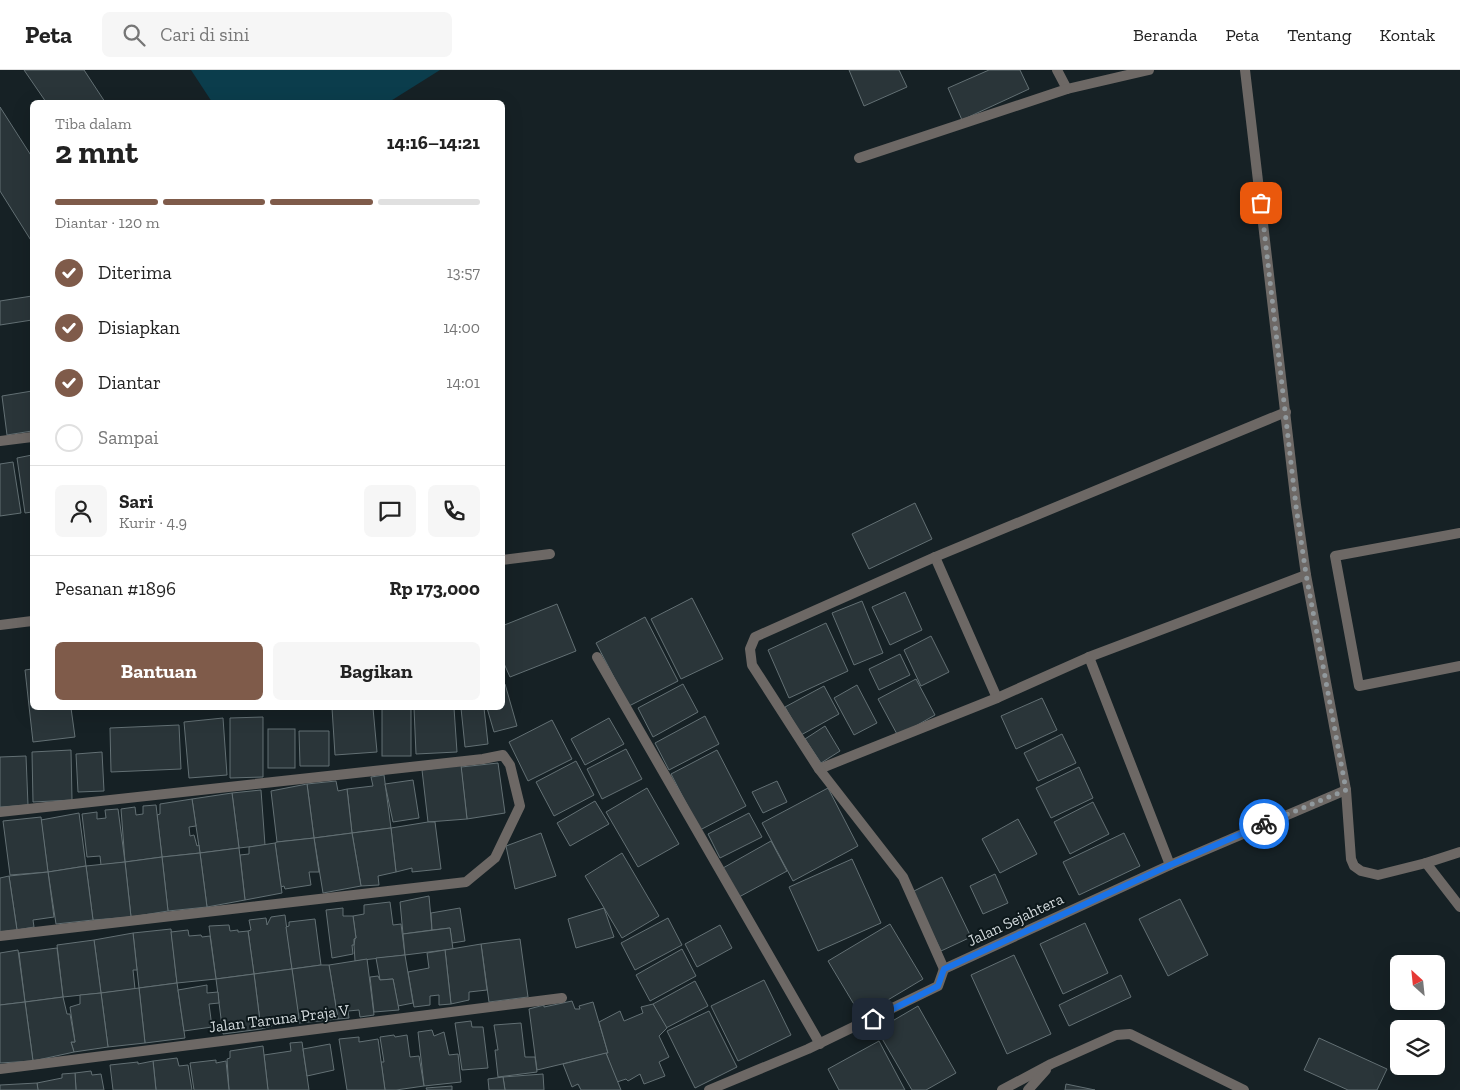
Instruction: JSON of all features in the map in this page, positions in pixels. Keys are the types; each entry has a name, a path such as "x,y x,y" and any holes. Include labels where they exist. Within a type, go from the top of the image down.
{"street":[{"path":"1057,70 1067,88"},
{"path":"859,158 1067,88 1149,70"},
{"path":"1245,70 1296,506 1306,574 1346,790 1351,860 1354,866 1361,871 1378,875 1460,852"},
{"path":"709,1090 820,1044 938,986 944,969 902,877 819,769 752,664 750,649 755,637 935,557 1286,412"},
{"path":"0,441 30,438"},
{"path":"1460,533 1335,556 1359,686 1460,666"},
{"path":"505,560 550,554"},
{"path":"935,557 997,698"},
{"path":"819,769 997,698 1089,657 1306,574"},
{"path":"0,625 30,621"},
{"path":"597,656 820,1044"},
{"path":"1089,657 1170,865"},
{"path":"0,812 483,759 503,755 510,765 520,806 495,858 466,882 0,936"},
{"name":"Jalan Sejahtera","path":"944,969 1170,865 1346,790"},
{"path":"1426,862 1460,907"},
{"name":"Jalan Taruna Praja V","path":"0,1069 562,998"},
{"path":"1002,1090 1050,1064 1116,1035 1125,1033 1244,1090"},
{"path":"1028,1090 1050,1064"}],"shaded area":[{"path":"191,70 440,70 392,100 211,100"}],"building":[{"path":"24,70 84,70 104,100 45,100"},
{"path":"849,70 899,70 907,87 864,106"},
{"path":"989,70 1020,70 1029,89 962,120 948,88"},
{"path":"0,107 30,154 30,239 0,191"},
{"path":"30,296 30,320 0,325 0,301"},
{"path":"30,391 30,431 7,435 2,396"},
{"path":"30,455 30,512 25,513 17,458"},
{"path":"13,462 21,513 0,516 0,464"},
{"path":"915,503 932,539 869,569 852,534"},
{"path":"905,592 922,630 890,645 872,607"},
{"path":"692,598 723,659 681,679 651,619"},
{"path":"862,601 883,653 854,665 832,613"},
{"path":"557,604 576,651 510,677 505,666 505,625"},
{"path":"645,617 678,681 629,706 596,643"},
{"path":"826,623 848,671 789,698 768,650"},
{"path":"931,636 949,672 921,686 904,650"},
{"path":"900,654 910,675 879,690 869,669"},
{"path":"30,669 30,710 71,710 75,737 33,742 25,670"},
{"path":"916,679 935,715 898,736 878,699"},
{"path":"505,684 517,726 494,732 488,710 505,710"},
{"path":"683,684 698,712 653,737 638,708"},
{"path":"857,685 877,723 854,735 834,698"},
{"path":"824,686 839,714 801,735 785,707"},
{"path":"1042,698 1057,730 1016,749 1001,716"},
{"path":"332,710 373,710 377,752 335,755"},
{"path":"382,710 411,710 411,756 382,756"},
{"path":"414,710 454,710 457,752 416,754"},
{"path":"461,710 484,710 488,744 465,747"},
{"path":"705,716 719,744 669,770 655,743"},
{"path":"263,717 263,777 230,778 230,718"},
{"path":"223,718 227,775 189,778 184,722"},
{"path":"609,718 624,744 585,765 571,739"},
{"path":"552,720 572,759 528,781 509,742"},
{"path":"179,725 181,769 111,772 110,728"},
{"path":"825,726 840,751 821,763 805,739"},
{"path":"268,729 295,729 295,768 268,768"},
{"path":"299,731 329,731 329,766 300,766"},
{"path":"1062,734 1076,763 1038,781 1024,753"},
{"path":"626,749 642,779 602,799 587,769"},
{"path":"71,750 72,800 33,802 32,752"},
{"path":"717,750 746,806 700,830 671,774"},
{"path":"102,752 104,791 78,792 76,754"},
{"path":"26,756 28,805 0,807 0,757"},
{"path":"576,761 594,795 554,816 536,782"},
{"path":"498,763 505,813 467,819 461,767"},
{"path":"461,765 467,819 428,822 422,770"},
{"path":"1079,767 1093,798 1051,818 1036,788"},
{"path":"384,775 391,828 352,833 347,789 373,786 371,777"},
{"path":"413,780 419,818 393,822 385,784"},
{"path":"336,781 338,791 347,789 352,833 314,838 307,784"},
{"path":"777,781 787,802 763,813 752,792"},
{"path":"307,784 314,838 277,842 271,791"},
{"path":"647,788 679,844 638,867 606,812"},
{"path":"828,788 858,846 793,881 762,823"},
{"path":"261,790 265,845 239,848 232,793"},
{"path":"232,793 239,848 200,853 192,799"},
{"path":"192,799 196,826 189,827 190,836 194,835 197,846 199,845 200,853 162,857 157,815 160,814 160,804"},
{"path":"595,801 609,824 570,846 557,823"},
{"path":"1093,802 1109,834 1070,854 1054,822"},
{"path":"156,805 162,857 125,862 121,809 135,807 136,815 143,814 143,806"},
{"path":"118,809 125,862 101,865 100,856 87,857 82,814 97,812 97,819 106,818 105,810"},
{"path":"79,813 86,866 48,872 41,820"},
{"path":"749,813 762,837 720,858 708,834"},
{"path":"41,817 48,872 10,875 3,821"},
{"path":"1018,819 1037,854 1000,873 982,839"},
{"path":"435,822 441,869 412,872 412,868 396,872 391,828"},
{"path":"391,828 396,872 378,876 379,885 361,886 352,833"},
{"path":"352,833 361,886 323,893 314,838"},
{"path":"541,833 556,876 515,889 506,846"},
{"path":"1124,833 1140,866 1079,895 1063,862"},
{"path":"314,838 319,872 309,872 311,885 285,889 284,886 281,887 275,843"},
{"path":"771,841 787,871 739,897 723,868"},
{"path":"275,843 282,893 245,900 240,855 249,854 249,847"},
{"path":"239,848 245,900 207,907 200,853"},
{"path":"200,853 207,907 168,911 162,857"},
{"path":"622,853 659,916 622,938 585,876"},
{"path":"162,857 168,911 131,917 125,862"},
{"path":"852,859 881,923 818,951 789,887"},
{"path":"125,862 131,917 93,920 86,866"},
{"path":"86,866 93,920 56,924 48,872"},
{"path":"48,872 54,917 33,920 34,927 17,930 9,876"},
{"path":"995,874 1008,903 983,914 970,886"},
{"path":"9,876 17,930 0,932 0,878"},
{"path":"942,877 971,937 941,951 912,892"},
{"path":"429,896 432,930 403,934 400,902"},
{"path":"1180,899 1208,955 1168,976 1139,919"},
{"path":"390,902 393,925 401,924 405,955 355,961 354,945 356,938 353,916 364,914 364,905"},
{"path":"343,908 343,916 353,916 356,938 354,939 354,945 352,945 353,954 332,958 326,910"},
{"path":"460,908 465,941 452,943 450,928 432,930 431,913"},
{"path":"604,908 614,937 576,948 568,919"},
{"path":"285,915 292,969 254,974 248,931 251,930 249,920 266,918 267,925 271,917"},
{"path":"668,918 682,945 635,970 621,943"},
{"path":"315,919 321,965 292,969 286,927 289,926 289,922"},
{"path":"1085,923 1108,973 1063,994 1040,944"},
{"path":"890,924 923,979 861,1016 828,961"},
{"path":"229,925 230,931 248,931 254,974 216,979 209,926"},
{"path":"720,925 732,948 697,967 685,944"},
{"path":"450,928 453,949 405,955 403,934"},
{"path":"171,929 177,983 139,988 133,933"},
{"path":"188,930 189,936 210,936 216,979 177,983 171,932"},
{"path":"133,933 137,970 133,970 135,989 101,993 94,940"},
{"path":"520,939 528,997 489,1002 481,944"},
{"path":"94,940 101,993 63,997 57,945"},
{"path":"481,944 487,990 469,992 469,1000 451,1004 445,950"},
{"path":"57,948 63,997 25,1002 19,953"},
{"path":"682,949 696,976 650,1001 636,975"},
{"path":"18,950 25,1002 0,1005 0,953"},
{"path":"445,950 451,1004 439,1005 439,995 430,996 430,1005 414,1007 408,972 429,968 427,953"},
{"path":"405,955 413,1003 398,1006 393,979 380,980 376,958"},
{"path":"1014,955 1051,1034 1007,1054 971,975"},
{"path":"367,959 374,1015 360,1017 359,1010 348,1011 349,1018 338,1019 329,965"},
{"path":"329,965 338,1019 299,1023 292,969"},
{"path":"292,969 299,1018 272,1022 272,1026 261,1029 254,974"},
{"path":"254,974 261,1029 223,1034 216,979"},
{"path":"1121,975 1131,997 1069,1026 1059,1005"},
{"path":"378,976 380,980 393,979 399,1010 374,1012 370,977"},
{"path":"764,980 791,1035 738,1061 711,1006"},
{"path":"695,981 708,1006 666,1028 653,1004"},
{"path":"177,983 185,1038 145,1043 139,988"},
{"path":"207,985 207,993 218,992 219,1003 209,1004 212,1027 184,1031 178,990"},
{"path":"139,988 145,1043 108,1047 101,993"},
{"path":"101,993 108,1047 74,1052 71,1042 75,1042 70,1007 80,1004 80,995"},
{"path":"63,997 67,1014 70,1014 75,1042 71,1042 74,1052 33,1061 25,1002"},
{"path":"572,1001 575,1009 580,1009 579,1006 593,1002 608,1053 537,1070 529,1009"},
{"path":"25,1002 33,1061 0,1063 0,1005"},
{"path":"653,1004 667,1028 659,1036 669,1057 659,1062 665,1076 644,1084 640,1074 628,1081 626,1079 617,1082 606,1053 608,1053 599,1022 620,1011 624,1021 643,1013 641,1007"},
{"path":"918,1006 956,1073 926,1090 912,1090 877,1030"},
{"path":"709,1011 737,1067 695,1088 667,1031"},
{"path":"471,1021 472,1027 483,1027 488,1068 462,1070 455,1023"},
{"path":"521,1023 525,1057 535,1057 537,1072 498,1077 495,1050 498,1050 494,1025"},
{"path":"432,1030 434,1036 444,1032 449,1055 458,1054 461,1082 424,1086 418,1032"},
{"path":"394,1035 395,1037 407,1035 410,1057 419,1056 424,1086 385,1090 381,1062 384,1062 380,1037"},
{"path":"359,1037 359,1042 378,1039 385,1090 347,1090 339,1039"},
{"path":"1319,1038 1387,1069 1377,1090 1348,1090 1304,1070"},
{"path":"879,1041 905,1090 839,1090 828,1069"},
{"path":"302,1042 309,1090 268,1090 264,1055 291,1051 290,1043"},
{"path":"330,1044 334,1070 307,1076 303,1049"},
{"path":"263,1046 268,1090 229,1090 227,1059 230,1058 230,1051"},
{"path":"606,1053 621,1090 581,1090 578,1084 572,1087 563,1064"},
{"path":"177,1058 179,1066 188,1065 192,1090 156,1090 153,1061"},
{"path":"216,1060 216,1063 226,1061 229,1090 194,1090 190,1063"},
{"path":"153,1061 156,1090 113,1090 110,1065 138,1062 138,1064"},
{"path":"91,1071 92,1075 101,1074 104,1090 76,1090 75,1073"},
{"path":"75,1073 76,1090 38,1090 37,1083 62,1078 62,1074"},
{"path":"543,1074 544,1090 505,1090 503,1077"},
{"path":"503,1077 505,1090 489,1090 488,1079"},
{"path":"37,1083 38,1090 0,1090 0,1085"},
{"path":"1066,1084 1095,1090 1065,1090"},
{"path":"452,1086 452,1090 427,1090 426,1088"}],"way so far":[{"path":"1261,203 1296,506 1306,574 1346,790 1264,824"}],"route":[{"path":"873,1019 938,986 944,969 1264,824"}]}
